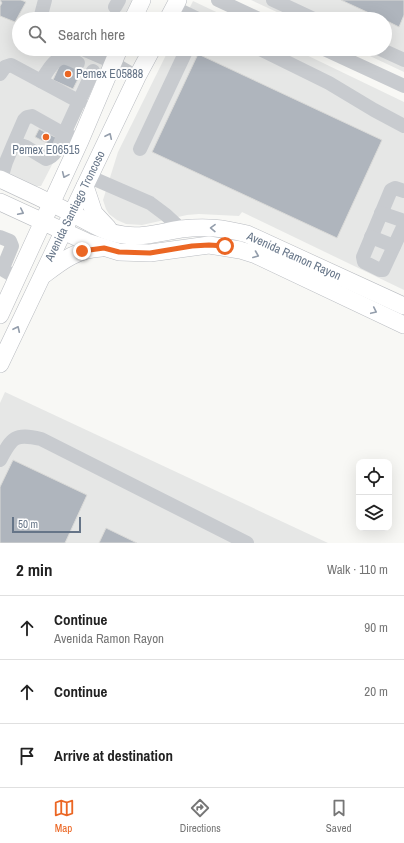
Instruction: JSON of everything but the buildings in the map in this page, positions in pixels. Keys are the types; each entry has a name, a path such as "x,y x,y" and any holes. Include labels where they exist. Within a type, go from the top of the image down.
{"main road":[{"path":"136,12 142,0"},
{"name":"Avenida Santiago Troncoso","path":"0,364 148,56"},
{"name":"Avenida Santiago Troncoso","path":"0,315 80,141 109,65"},
{"name":"Avenida Ramon Rayon","path":"1,180 52,204 105,232 125,235 139,235 205,227 221,228 247,234 404,306"},
{"path":"88,181 94,213 112,233"},
{"name":"Avenida Ramon Rayon","path":"0,202 63,232 87,242 119,252 150,253 209,245 240,250 256,255 404,325"},
{"path":"42,276 63,260 73,255 82,251 104,248"}],"street":[{"path":"42,12 45,0"},
{"path":"218,0 244,12"},
{"path":"273,0 299,12"},
{"path":"392,54 404,60"},
{"path":"78,63 82,56"},
{"path":"95,56 109,65 137,77"},
{"path":"140,149 184,56"},
{"path":"274,56 329,83 404,126"},
{"path":"339,56 404,86"},
{"path":"41,82 56,61 60,58 65,57 78,63 109,65"},
{"path":"0,74 5,67 11,65 80,102"},
{"path":"14,143 26,147 46,158 54,155 80,102 109,65"},
{"path":"1,180 6,162 24,120 27,117 32,116 80,141"},
{"path":"88,181 150,203 181,229"},
{"path":"404,191 395,188 391,190 371,237 363,260 365,263 383,270 404,225"},
{"path":"381,213 404,221"},
{"path":"0,237 10,241 12,244 12,249 4,254 3,268 5,271 17,278"},
{"path":"371,237 394,246"},
{"path":"0,460 10,442 17,438 27,436 41,439 247,543"}],"shaded area":[{"path":"0,0 135,0 129,12 12,12 12,56 108,56 41,186 34,186 0,170"},
{"path":"251,0 404,0 404,72 370,56 392,56 392,12 277,12"},
{"path":"193,1 216,12 188,12"},
{"path":"166,56 309,56 404,102 404,290 242,212 239,216 199,214 187,215 142,225 126,224 117,220 109,214 103,200 118,152"},
{"path":"5,392 328,543 0,543 0,403"}],"place":[{"name":"Pemex E05888","path":"68,74"},
{"name":"Pemex E06515","path":"46,137"}],"route":[{"path":"82,251 104,248 119,252 150,253 192,246 225,246"}]}
